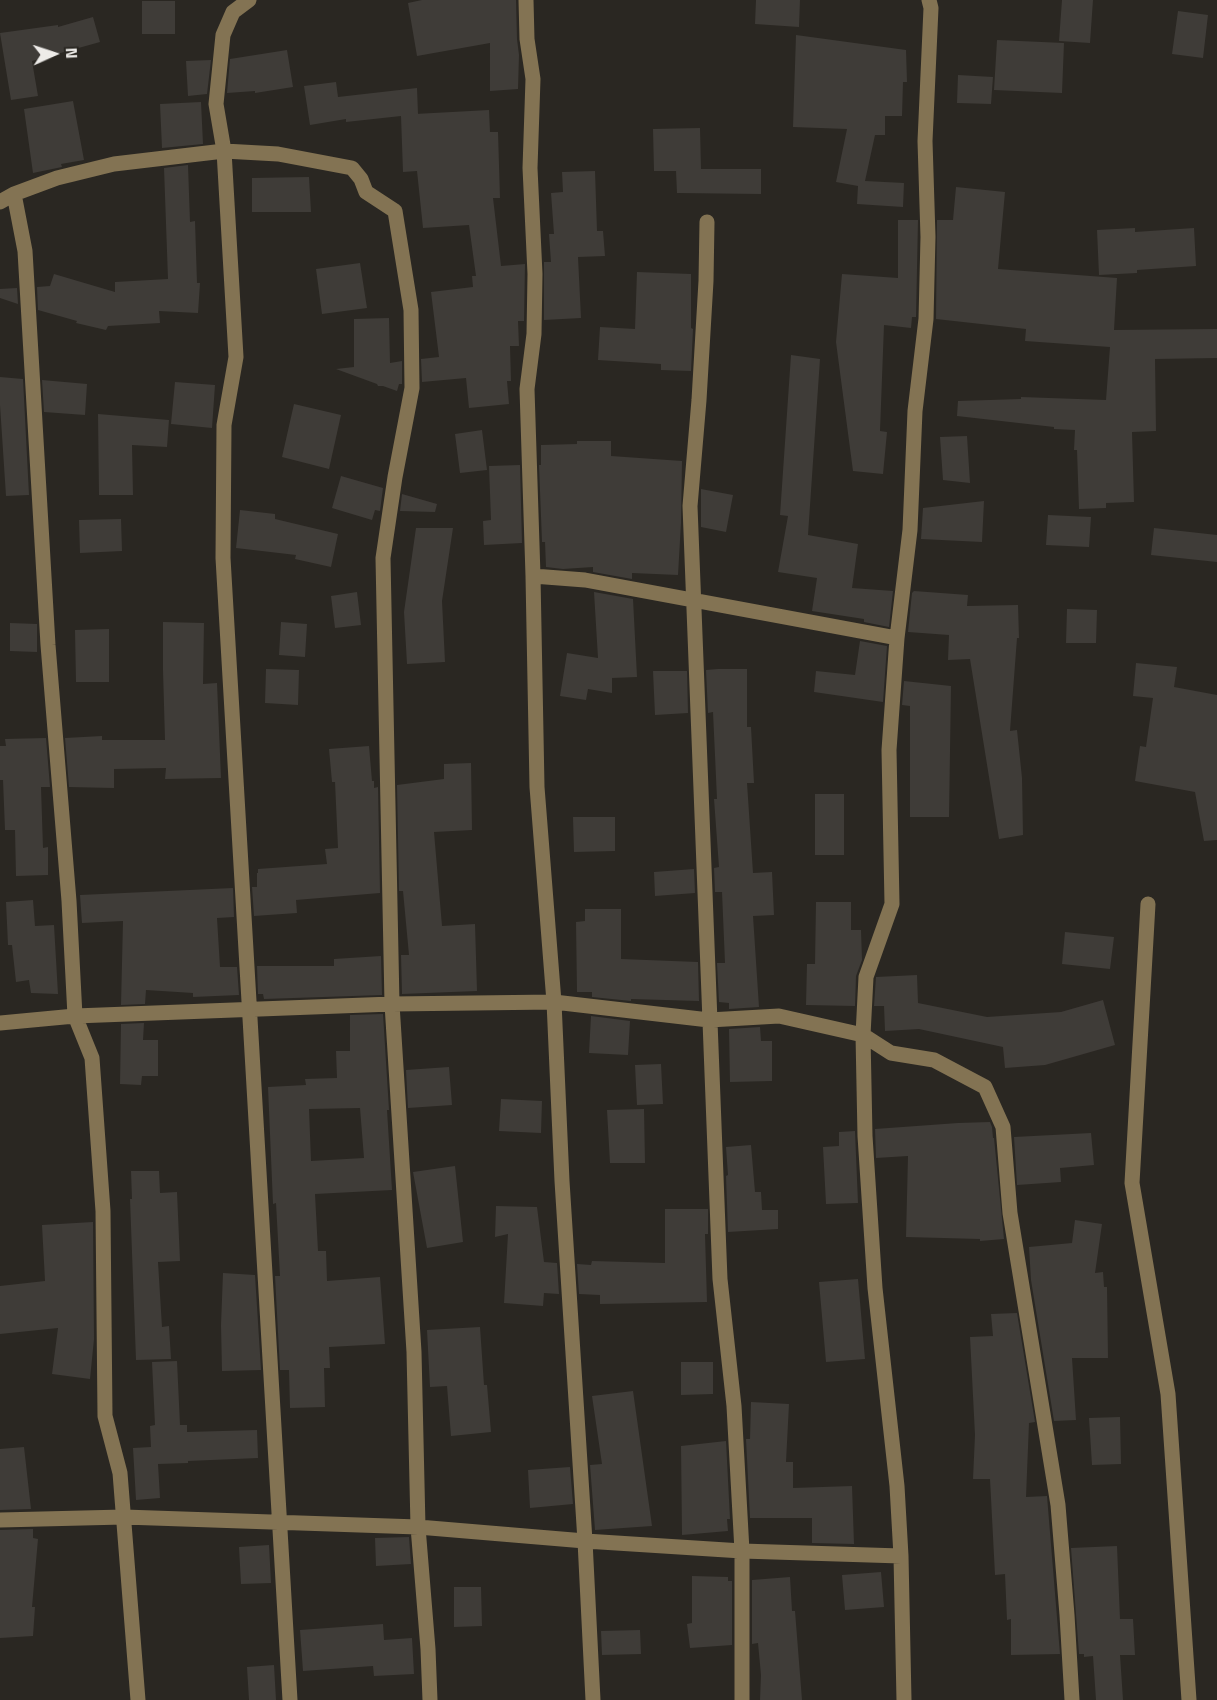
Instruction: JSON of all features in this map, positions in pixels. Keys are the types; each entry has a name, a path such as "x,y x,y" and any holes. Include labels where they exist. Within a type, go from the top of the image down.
{"street":[{"path":"249,0 233,12 223,35 216,104 224,151 236,357 224,425 224,558 290,1700"},
{"path":"526,0 526,39 533,79 530,168 535,274 534,334 527,389 537,787 554,1002 562,1181 593,1700"},
{"path":"904,1700 897,1486 875,1288 865,1136 862,1035 866,977 892,904 889,750 897,638 910,530 915,411 926,319 928,237 925,141 931,8 929,0"},
{"path":"0,202 57,177 114,164 224,151 278,154 352,168 361,179 366,192 395,212 411,310 412,388 383,558 392,1004 414,1352 418,1527 430,1700"},
{"path":"14,195 25,251 48,633 65,842 75,1016 92,1058 103,1211 105,1416 120,1473 138,1700"},
{"path":"706,222 706,281 690,506 720,1279 734,1406 742,1551 742,1700"},
{"path":"533,576 585,580 897,638"},
{"path":"1148,904 1132,1183 1168,1394 1189,1700"},
{"path":"0,1023 75,1016 392,1004 554,1002 709,1020 779,1016 862,1035 891,1053 934,1060 985,1087 1003,1127 1010,1213 1058,1505 1072,1700"},
{"path":"0,1520 124,1517 418,1527 742,1551 901,1556"}],"building":[{"path":"422,0 516,0 518,89 490,91 490,43 417,56 408,3"},
{"path":"756,0 800,0 799,27 755,24"},
{"path":"1062,0 1093,0 1090,43 1059,41"},
{"path":"142,1 175,1 175,34 142,34"},
{"path":"1178,11 1208,15 1203,58 1172,54"},
{"path":"93,17 100,42 32,61 38,96 11,100 0,33 58,25 58,27"},
{"path":"796,35 906,50 907,82 903,82 902,116 885,116 885,135 875,135 865,181 904,183 903,207 857,204 858,186 836,182 847,129 793,127"},
{"path":"997,40 1064,43 1062,93 994,90"},
{"path":"287,50 293,87 255,93 255,91 227,93 230,59"},
{"path":"211,60 207,94 188,96 186,61"},
{"path":"958,75 993,77 991,104 957,103"},
{"path":"336,82 338,97 417,88 418,114 489,110 490,132 498,132 500,198 493,198 501,266 525,264 524,321 518,321 519,346 510,346 511,381 507,381 509,404 469,408 466,378 422,382 421,359 439,357 431,292 473,287 472,276 476,276 469,225 423,228 417,171 403,172 401,116 346,122 346,119 310,125 304,86"},
{"path":"73,101 84,160 61,164 62,167 33,173 24,109"},
{"path":"201,102 203,144 162,148 160,104"},
{"path":"700,128 701,169 761,169 761,194 677,193 676,171 654,171 653,129"},
{"path":"188,165 190,222 195,221 197,283 200,283 198,313 159,311 160,323 108,326 106,330 38,310 37,287 50,286 54,274 115,292 115,282 168,279 164,168"},
{"path":"595,171 597,231 603,231 605,256 578,257 581,318 544,320 544,262 551,262 549,234 554,234 551,193 563,192 562,172"},
{"path":"309,177 311,212 252,212 252,178"},
{"path":"956,187 1005,192 998,269 1117,278 1114,330 1217,329 1217,358 1155,359 1156,431 1132,432 1134,502 1106,503 1106,508 1079,509 1077,450 1074,450 1075,430 957,416 958,401 1021,399 1021,397 1106,400 1110,347 1025,341 1026,329 936,319 937,220 953,220"},
{"path":"898,220 918,220 916,317 912,317 911,328 884,325 880,431 887,432 883,474 853,471 836,342 842,274 898,278"},
{"path":"1135,228 1135,232 1194,228 1196,266 1099,275 1097,230"},
{"path":"360,263 367,308 322,314 316,269"},
{"path":"637,272 691,274 691,328 693,329 691,371 661,370 661,364 598,360 600,327 635,329"},
{"path":"17,288 18,304 0,298 0,289"},
{"path":"389,318 390,363 402,361 402,384 399,384 397,391 336,369 354,367 354,319"},
{"path":"791,355 820,359 808,535 858,544 852,588 893,591 889,627 864,622 864,619 812,611 817,578 778,572 788,516 780,515"},
{"path":"0,377 23,379 29,495 6,496"},
{"path":"42,380 87,384 85,415 44,412"},
{"path":"175,382 215,385 212,428 171,424"},
{"path":"294,404 341,415 329,469 282,457"},
{"path":"98,414 169,420 167,447 132,445 133,495 99,495"},
{"path":"482,430 487,470 460,473 455,434"},
{"path":"967,436 970,483 943,480 940,437"},
{"path":"577,441 611,441 611,456 682,461 678,575 632,573 632,579 593,572 593,567 563,569 546,567 545,542 542,542 539,465 541,465 541,445 577,444"},
{"path":"520,465 522,543 484,545 483,521 491,520 489,466"},
{"path":"341,476 383,488 380,511 375,510 372,520 332,508"},
{"path":"701,489 733,495 726,532 701,527"},
{"path":"402,494 437,504 435,512 400,511"},
{"path":"984,501 982,542 921,539 923,508"},
{"path":"240,510 275,514 275,519 338,534 331,567 295,559 296,555 236,548"},
{"path":"1048,515 1091,517 1089,547 1046,545"},
{"path":"121,519 122,551 80,553 79,520"},
{"path":"416,528 453,528 442,601 445,662 407,664 404,612"},
{"path":"1154,528 1217,535 1217,562 1151,555"},
{"path":"914,591 968,595 967,606 1018,605 1019,638 1017,638 1010,731 1017,730 1022,778 1023,835 999,839 970,659 948,660 949,635 908,632"},
{"path":"357,592 361,625 335,628 331,596"},
{"path":"594,592 633,599 637,677 612,678 612,693 588,689 586,700 560,696 567,653 598,658"},
{"path":"1067,609 1097,610 1096,643 1066,643"},
{"path":"163,622 204,623 203,684 217,683 221,778 165,779 166,768 114,769 114,788 69,787 65,738 102,736 102,740 165,740"},
{"path":"281,622 307,624 305,657 279,655"},
{"path":"10,623 37,624 37,652 10,651"},
{"path":"109,629 109,682 76,682 75,630"},
{"path":"860,641 887,646 883,702 814,692 816,671 855,675"},
{"path":"1136,663 1177,667 1174,687 1217,695 1217,840 1204,841 1195,792 1135,781 1140,746 1146,747 1153,698 1133,696"},
{"path":"266,669 299,670 298,705 265,703"},
{"path":"747,669 747,727 751,727 754,783 747,783 753,873 772,872 774,915 753,916 759,1007 729,1009 729,1003 719,1002 717,963 725,963 722,892 715,892 714,868 719,867 714,799 717,799 713,712 708,713 706,670"},
{"path":"653,671 687,671 688,713 655,715"},
{"path":"904,681 951,686 949,817 910,817 910,706 902,705"},
{"path":"46,738 50,787 41,787 43,848 48,847 48,875 16,876 15,830 5,830 3,780 0,780 0,746 6,746 5,739"},
{"path":"369,746 372,781 374,781 374,788 378,787 380,893 296,900 297,913 254,916 252,887 257,887 258,869 327,864 325,849 338,848 335,782 332,782 329,749"},
{"path":"471,763 472,830 434,832 442,926 475,924 477,991 402,994 401,955 409,955 403,891 399,891 397,785 444,779 444,764"},
{"path":"815,794 844,794 844,855 815,855"},
{"path":"573,817 615,817 615,851 574,852"},
{"path":"694,869 695,893 655,896 654,872"},
{"path":"233,888 234,917 217,918 220,967 237,967 239,995 193,997 193,993 146,990 145,1004 121,1005 123,921 82,923 80,895"},
{"path":"33,900 35,926 54,925 58,994 31,993 29,980 16,982 12,945 8,945 6,902"},
{"path":"816,902 851,902 851,930 861,930 862,960 856,976 855,1006 806,1005 807,964 815,964"},
{"path":"585,909 621,909 621,959 698,962 699,1001 631,999 631,1001 592,997 592,992 577,992 576,922 585,921"},
{"path":"1065,932 1114,937 1110,969 1062,964"},
{"path":"381,956 382,995 264,999 263,994 258,994 257,966 334,966 334,959"},
{"path":"917,975 918,1003 987,1017 1061,1012 1103,1000 1115,1045 1045,1065 1005,1068 1003,1047 919,1029 885,1031 884,1006 874,1006 876,977"},
{"path":"383,1014 392,1190 315,1194 318,1251 326,1251 327,1281 380,1277 385,1344 329,1347 330,1368 324,1368 325,1407 290,1408 289,1370 280,1370 275,1276 280,1276 276,1203 273,1204 268,1087 306,1085 305,1079 337,1078 336,1051 350,1051 350,1015","holes":["360,1108 364,1158 311,1161 309,1109"]},
{"path":"591,1016 630,1021 628,1055 589,1053"},
{"path":"144,1023 143,1040 158,1040 158,1076 142,1076 141,1085 120,1084 121,1024"},
{"path":"760,1027 761,1041 772,1041 772,1081 730,1082 729,1029"},
{"path":"661,1064 663,1104 637,1105 635,1065"},
{"path":"449,1067 452,1105 408,1108 406,1070"},
{"path":"501,1099 542,1101 541,1133 499,1131"},
{"path":"644,1109 645,1163 610,1163 607,1110"},
{"path":"990,1122 994,1138 1004,1239 980,1241 980,1239 906,1237 908,1156 876,1158 875,1129"},
{"path":"855,1131 858,1203 826,1204 823,1147 839,1146 839,1132"},
{"path":"1091,1133 1094,1165 1060,1168 1061,1182 1017,1185 1014,1137"},
{"path":"751,1145 755,1192 761,1192 762,1210 778,1210 778,1229 728,1232 726,1147"},
{"path":"455,1166 463,1242 427,1248 413,1172"},
{"path":"131,1171 159,1171 160,1193 177,1192 180,1261 158,1262 162,1327 169,1326 171,1359 136,1360"},
{"path":"496,1206 537,1207 544,1262 557,1263 559,1294 544,1293 543,1306 504,1303 508,1234 495,1237"},
{"path":"665,1209 708,1209 708,1234 705,1234 707,1302 600,1304 600,1295 579,1294 577,1264 591,1265 592,1261 665,1263"},
{"path":"1075,1220 1102,1224 1095,1273 1103,1272 1104,1287 1107,1287 1108,1358 1072,1358 1076,1420 1054,1421 1031,1280 1029,1247 1072,1243"},
{"path":"93,1222 94,1339 90,1379 52,1374 58,1328 0,1334 0,1286 45,1281 42,1225"},
{"path":"223,1273 255,1275 261,1370 222,1371"},
{"path":"858,1279 865,1359 826,1362 819,1282"},
{"path":"1017,1313 1035,1422 1029,1423 1026,1497 1047,1496 1060,1654 1011,1655 1011,1619 1007,1620 1005,1574 995,1575 990,1479 973,1479 975,1435 970,1337 993,1336 991,1314"},
{"path":"480,1327 484,1385 487,1385 491,1432 451,1436 447,1386 430,1387 427,1330"},
{"path":"177,1361 180,1425 187,1425 187,1432 257,1430 258,1458 158,1464 160,1498 136,1500 133,1448 151,1447 150,1426 155,1425 152,1362"},
{"path":"681,1362 713,1362 713,1394 681,1395"},
{"path":"633,1391 652,1526 595,1530 590,1465 602,1464 592,1396"},
{"path":"751,1402 789,1404 786,1462 793,1462 793,1488 852,1486 854,1544 812,1543 812,1518 750,1518 746,1439 750,1439"},
{"path":"1120,1417 1121,1464 1092,1465 1089,1418"},
{"path":"726,1441 730,1519 727,1519 728,1531 682,1535 681,1446"},
{"path":"24,1447 31,1509 0,1510 0,1449"},
{"path":"570,1467 573,1504 530,1508 528,1470"},
{"path":"33,1529 33,1538 38,1539 32,1607 35,1607 33,1636 0,1638 0,1530"},
{"path":"409,1537 411,1564 376,1566 375,1538"},
{"path":"269,1545 271,1583 241,1584 239,1547"},
{"path":"1117,1546 1120,1619 1133,1619 1135,1655 1120,1655 1123,1700 1096,1700 1093,1656 1084,1657 1084,1654 1079,1654 1071,1548"},
{"path":"881,1572 884,1607 845,1610 842,1575"},
{"path":"692,1576 728,1577 728,1581 732,1581 732,1645 690,1648 687,1624 692,1623"},
{"path":"790,1577 802,1700 760,1700 761,1675 758,1643 752,1644 752,1580"},
{"path":"454,1587 481,1587 482,1626 454,1627"},
{"path":"383,1624 384,1640 412,1638 414,1674 374,1676 373,1666 303,1671 300,1630"},
{"path":"640,1630 641,1654 602,1655 601,1631"},
{"path":"274,1665 276,1700 249,1700 247,1667"}]}
